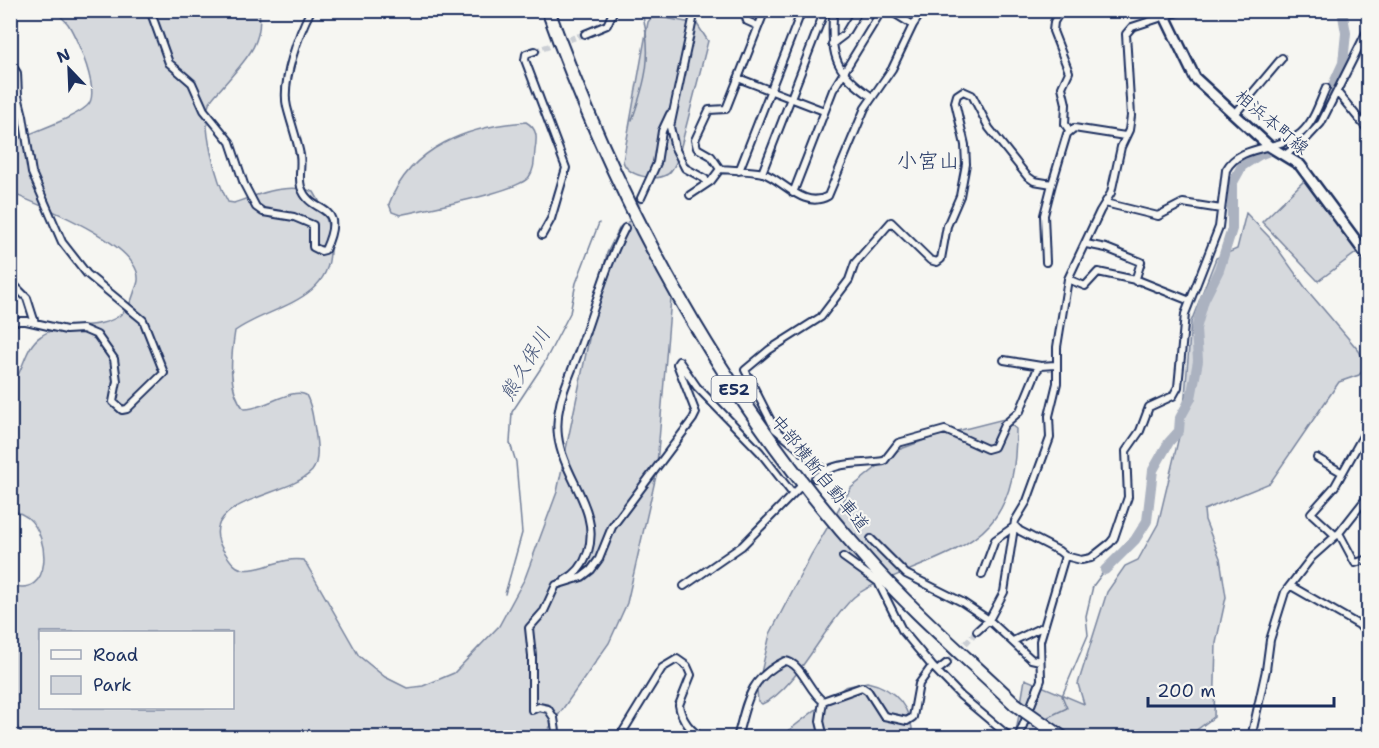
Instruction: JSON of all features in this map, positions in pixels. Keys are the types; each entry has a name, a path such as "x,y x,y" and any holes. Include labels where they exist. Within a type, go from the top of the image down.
{"highway":[{"name":"中部横断自動車道","path":"548,10 586,113 629,208 729,382 807,489 869,562 936,631 1015,704 1063,738"}],"main road":[{"name":"相浜本町線","path":"1163,13 1193,75 1276,150 1300,165 1368,257"}],"street":[{"path":"150,10 170,63 192,83 204,110 230,142 244,184 256,207 262,213 294,217 313,225 313,247 321,251 325,250 332,235 333,222 327,210 306,197 300,185 300,155 286,103 286,88 298,38 311,10"},
{"path":"585,34 607,25 614,10"},
{"path":"639,10 654,10"},
{"path":"695,10 672,111 671,135 685,168 705,179 706,183"},
{"path":"744,10 747,21 758,26"},
{"path":"765,10 726,109 709,110 695,140 697,148 711,156 720,169 762,173 794,193 820,199 830,194 865,108 892,69 913,25 923,10"},
{"path":"739,171 802,10"},
{"path":"762,173 825,10"},
{"path":"836,10 833,54 843,73 872,97"},
{"path":"832,44 844,35 859,10"},
{"path":"794,193 824,111 843,73 882,10"},
{"path":"889,10 913,25"},
{"path":"1061,10 1054,22 1053,31 1069,72 1062,87 1066,104 1065,124 1069,130"},
{"path":"977,631 989,620 1004,591 1015,526 1050,438 1049,416 1057,382 1055,365 1068,279 1111,193 1125,136 1129,130 1131,116 1126,34 1132,27 1163,13 1184,10"},
{"path":"1015,526 1065,556 1086,560 1114,538 1129,490 1126,451 1140,431 1149,407 1173,396 1178,387 1183,323 1213,247 1221,208 1224,177 1229,164 1239,156 1276,150 1317,128 1368,29"},
{"path":"535,51 526,54 525,60 566,168 551,219 542,235"},
{"path":"1235,114 1282,57"},
{"path":"10,62 17,74 18,96 24,116 32,173 62,242 87,274 145,322 164,373 127,409 119,409 113,402 117,381 114,359 100,338 83,329 66,330 35,323 10,321"},
{"path":"738,78 824,111"},
{"path":"1276,150 1305,129 1326,88"},
{"path":"824,470 775,429 745,370 769,350 821,317 849,280 855,263 891,222 930,260 937,262 941,258 947,226 964,180 966,154 955,102 957,95 963,91 972,95 989,128 1030,180 1052,184"},
{"path":"1337,92 1368,129"},
{"path":"641,198 657,163 662,131 672,111"},
{"path":"1069,130 1074,128 1125,136"},
{"path":"1046,262 1044,214 1069,130"},
{"path":"690,195 711,181 720,169"},
{"path":"1105,203 1158,216 1183,203 1221,208"},
{"path":"557,738 554,718 548,709 539,707 532,710 532,656 528,635 531,623 544,611 552,591 561,582 570,578 584,563 592,530 589,515 561,451 557,418 559,402 606,271 625,228"},
{"path":"1086,244 1106,248 1141,262 1135,281"},
{"path":"1068,279 1085,286 1098,272 1135,281 1190,302"},
{"path":"10,281 27,298 35,323"},
{"path":"1004,360 1041,366 1055,365"},
{"path":"561,582 582,577 591,570 599,559 612,527 693,419 696,413 677,364 679,361 697,387 760,452 792,493"},
{"path":"815,478 824,470 840,464 884,461 898,443 945,430 987,449 994,447 1004,425 1020,411 1032,375 1041,366"},
{"path":"1368,427 1335,486 1311,513 1337,535 1355,563 1368,559"},
{"path":"1317,458 1341,472"},
{"path":"684,586 742,546 798,489"},
{"path":"1251,738 1270,640 1285,592 1312,557 1337,535 1368,496"},
{"path":"982,575 995,540 1015,526"},
{"path":"871,539 906,574 962,602 989,620 1031,659 1040,661"},
{"path":"843,556 878,582 902,630 935,669 961,696 1011,738"},
{"path":"1018,738 1041,680 1040,641 1065,556"},
{"path":"1291,586 1359,625 1368,635"},
{"path":"1012,641 1040,628 1043,629"},
{"path":"619,738 662,668 676,659 687,666 691,675 679,705 680,710 692,730 704,738"},
{"path":"737,738 740,720 753,685 785,660 795,664 812,692 823,702"},
{"path":"823,702 862,687 868,691 884,716 907,721 913,717 919,684 935,669 946,663"},
{"path":"823,702 820,721 824,738"}],"green space":[{"path":"55,11 259,11 258,33 251,51 209,104 207,126 215,168 228,202 234,203 263,193 284,189 304,189 314,192 326,219 330,249 328,267 320,281 309,292 235,331 232,361 233,382 235,392 244,409 260,406 293,394 306,395 313,417 317,457 315,467 300,480 232,510 221,520 217,533 229,559 242,569 256,569 287,560 304,560 359,656 385,677 407,688 423,686 454,673 499,626 525,578 557,492 607,253 620,227 634,218 650,228 665,263 671,298 656,476 627,603 609,643 543,737 24,737 11,718 11,585 24,587 34,583 40,575 44,551 36,527 24,515 11,509 11,386 35,341 60,328 110,321 119,316 130,302 138,280 135,266 107,240 64,216 11,193 11,142 71,116 87,106 91,100 90,78 82,53 68,24"},
{"path":"660,17 697,24 708,41 677,160 668,174 649,177 636,174 623,161 648,22 651,18"},
{"path":"526,122 535,131 536,142 532,171 529,177 521,183 489,194 400,215 392,212 389,204 399,184 412,167 427,154 463,134 505,124"},
{"path":"1307,178 1360,250 1318,281 1262,222"},
{"path":"1246,213 1270,238 1307,290 1359,351 1365,363 1359,375 1339,382 1270,483 1204,510 1205,520 1220,558 1226,597 1216,643 1214,717 1187,737 1015,738 1025,679 1084,704 1078,684 1107,592 1125,566 1138,560 1158,524 1183,420 1191,322 1216,258 1237,249"},
{"path":"1004,419 1016,429 1014,467 1004,503 990,524 957,549 867,588 854,597 843,608 786,686 762,704 758,701 757,690 770,634 811,555 851,488 898,450 933,437"},
{"path":"867,682 886,689 900,701 906,709 913,738 779,738 845,687"}],"waterway":[{"path":"1105,570 1135,540 1147,521 1153,470 1169,442 1179,431 1180,418 1191,398 1198,361 1196,329 1204,300 1219,270 1232,229 1232,184 1242,166 1259,155 1302,138 1316,122 1343,63 1346,33 1342,10"},
{"name":"熊久保川","path":"632,120 641,93 646,67 647,42 642,13"},
{"name":"熊久保川","path":"505,594 522,533 516,462 510,443 512,412 543,365 570,313 576,283 599,223"},
{"path":"1044,719 1067,708 1062,696 1088,635 1086,616 1093,586 1105,570"},
{"path":"1035,738 1037,727"}],"tunnel":[{"path":"535,51 585,34"},
{"path":"625,228 641,198"},
{"path":"947,663 977,631"}],"district":[{"name":"小宮山","path":"928,161"}]}
